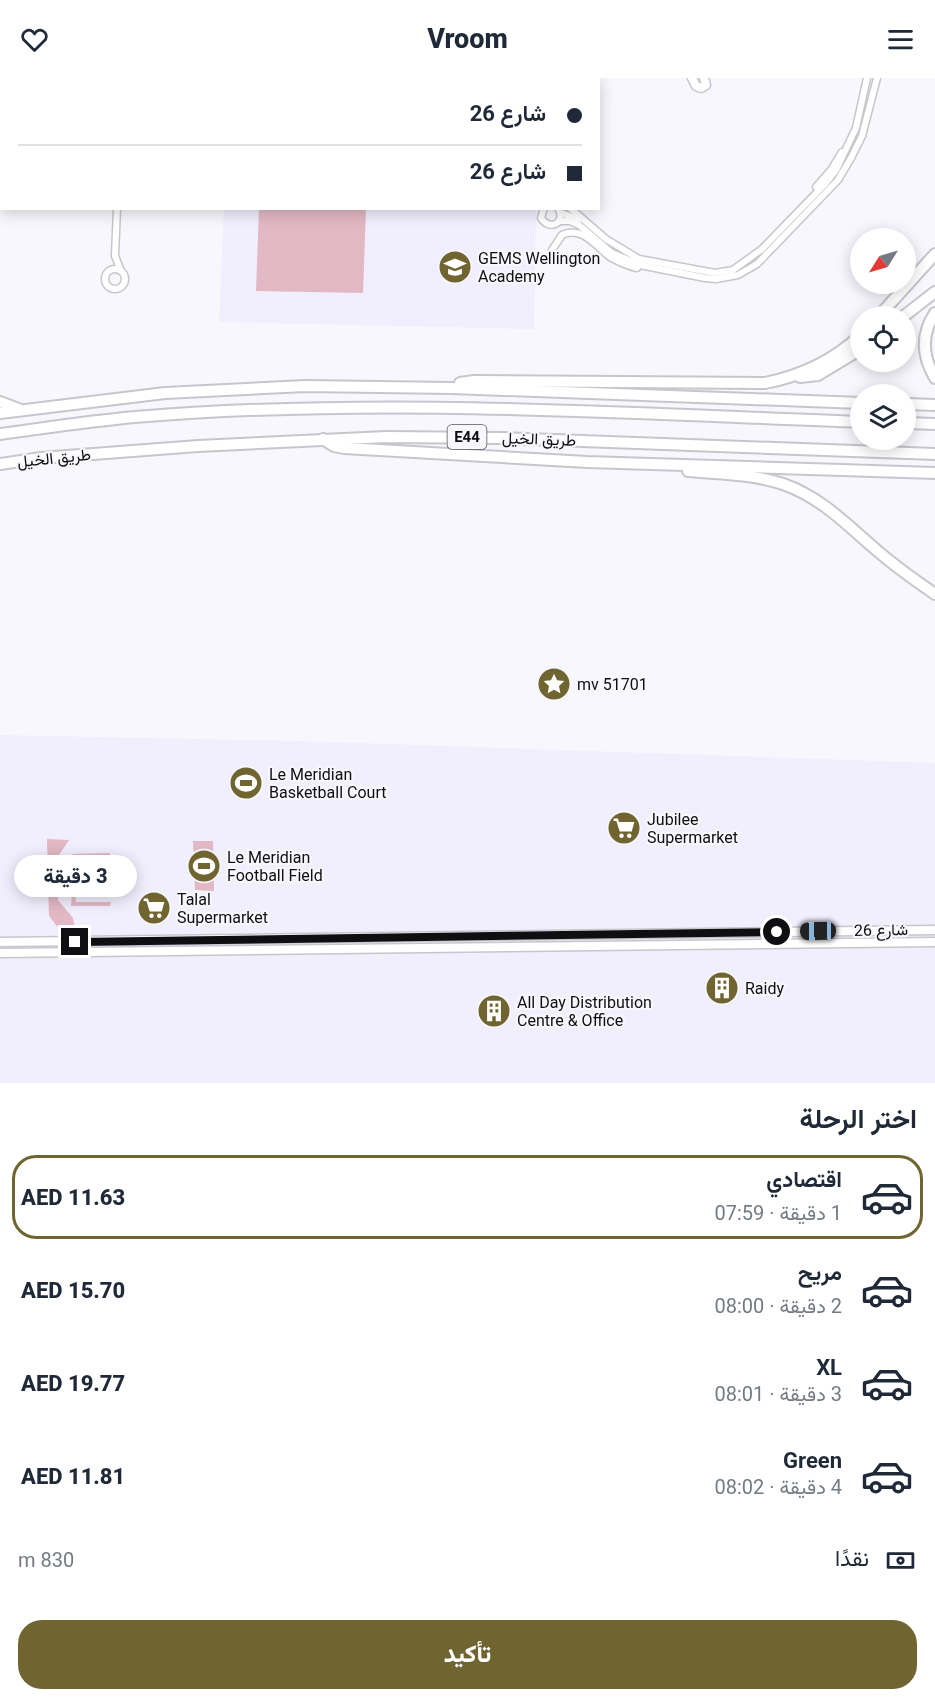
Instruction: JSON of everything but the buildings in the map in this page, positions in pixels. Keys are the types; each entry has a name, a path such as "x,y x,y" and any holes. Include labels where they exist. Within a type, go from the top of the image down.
{"highway":[{"path":"888,306 935,254"},
{"path":"916,307 935,292"},
{"path":"935,313 927,328 924,345 927,361 935,378"},
{"path":"452,387 462,382 474,381 755,384 796,375 830,359 850,344"},
{"path":"796,375 806,377 818,375 850,356"},
{"path":"0,413 165,393 305,386 452,387 850,403"},
{"path":"0,402 21,410"},
{"path":"916,404 935,405"},
{"name":"طريق الخيل","path":"0,434 134,417 327,408 471,407 850,422"},
{"path":"916,423 935,424"},
{"name":"طريق الخيل","path":"0,464 41,458 142,450 321,438 394,436 935,454"},
{"path":"321,438 334,446 344,448 565,461 935,473"},
{"path":"647,463 662,469 766,479 799,490 828,507 889,561 935,594"}],"street":[{"path":"692,78 699,88 705,85 704,78"},
{"path":"572,210 614,245 634,256 715,269 730,266 759,246 825,177 841,154 857,122 867,78"},
{"path":"543,210 541,216 544,223 553,226 560,221 570,221 579,225 612,253 646,267 716,279 738,275 757,264 826,194 845,169 862,136 877,78"},
{"path":"116,256 105,276 106,283 116,289 121,287 124,281 116,256 117,210"},
{"path":"560,221 560,211 588,224"},
{"path":"552,250 562,235 576,232 585,236 616,260 636,268 646,267"},
{"path":"108,272 114,269 121,271"},
{"name":"شارع 26","path":"1,943 935,930"},
{"path":"433,949 437,943 436,936"},
{"name":"شارع 26","path":"0,953 935,942"}],"shaded area":[{"path":"224,210 536,210 534,329 219,322"},
{"path":"259,210 366,210 363,293 256,291"},
{"path":"0,735 299,741 935,763 935,1083 0,1083"},
{"name":"Le Meridian Basketball Court","path":"260,778 260,786 232,788 232,779"},
{"path":"47,839 69,840 57,858 58,900 73,918 77,939 60,930 49,916"},
{"name":"Le Meridian Football Field","path":"193,841 213,841 214,891 195,890"},
{"path":"110,853 110,859 75,858 74,868 71,868 70,857 73,854"},
{"path":"71,871 101,874 99,890 75,892 76,902 111,902 110,906 71,906"}],"place":[{"name":"GEMS Wellington Academy","path":"455,267"},
{"name":"mv 51701","path":"554,684"},
{"name":"Le Meridian Basketball Court","path":"246,783"},
{"name":"Jubilee Supermarket","path":"624,828"},
{"name":"Le Meridian Football Field","path":"204,866"},
{"name":"Talal Supermarket","path":"154,908"},
{"name":"Raidy","path":"722,988"},
{"name":"All Day Distribution Centre & Office","path":"494,1011"}],"route":[{"path":"75,942 777,932"}]}
